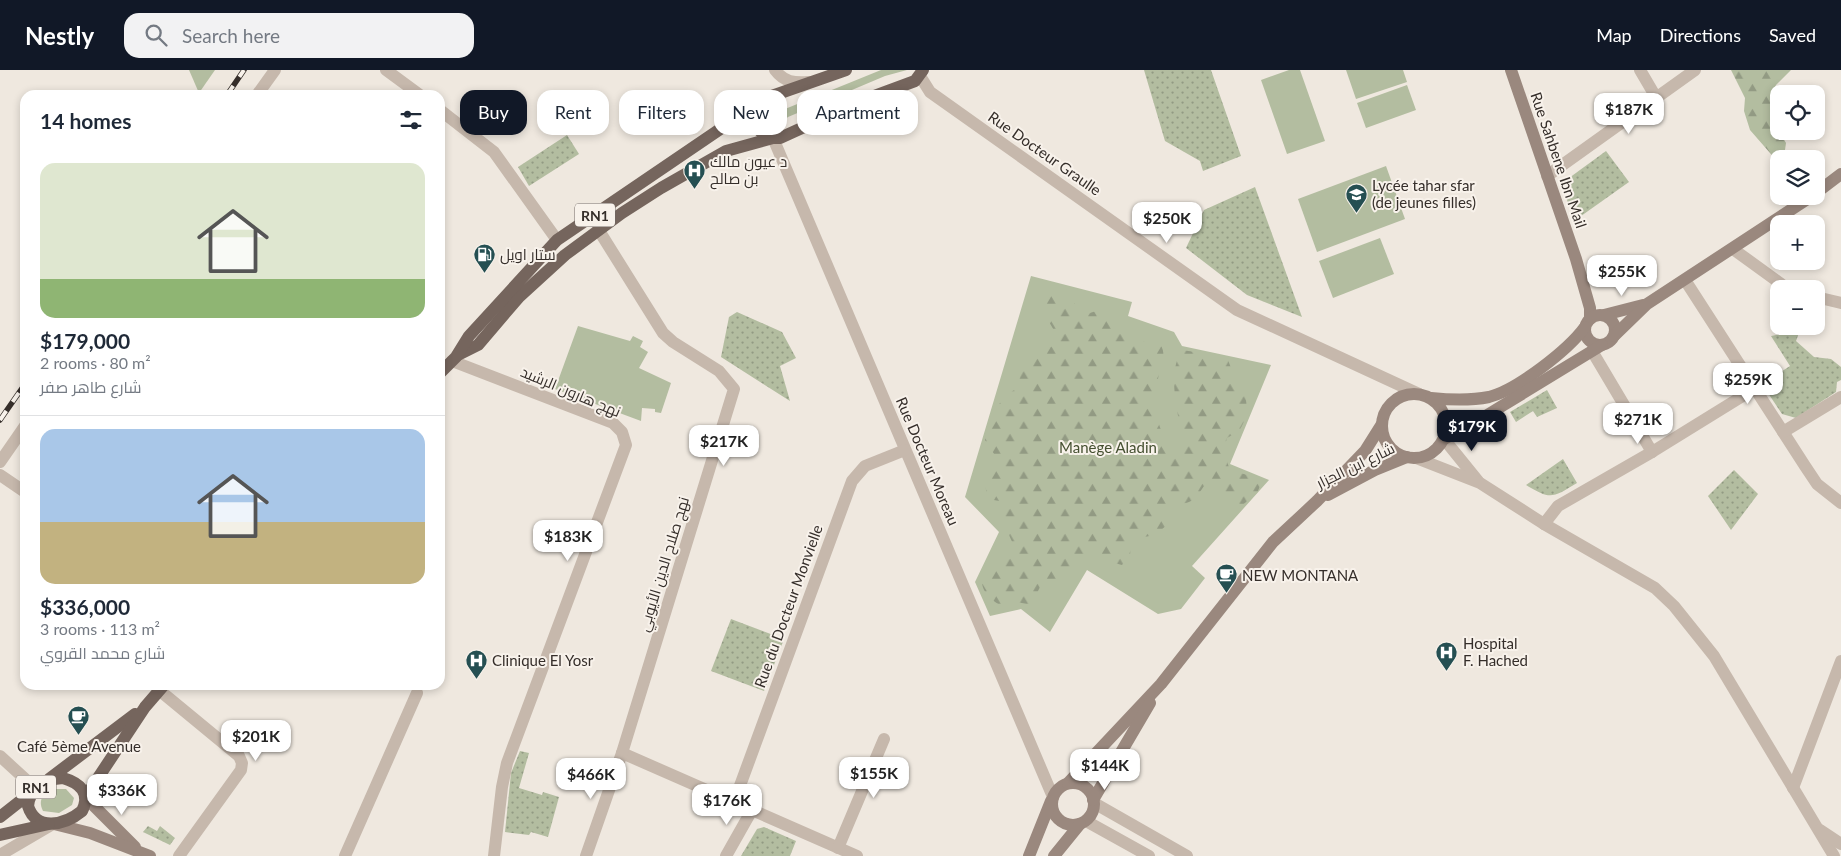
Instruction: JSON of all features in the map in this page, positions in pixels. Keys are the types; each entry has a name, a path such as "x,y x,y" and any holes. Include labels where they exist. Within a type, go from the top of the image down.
{"main road":[{"name":"RN1","path":"787,91 846,70"},
{"name":"Rue Sahbene Ibn Mail","path":"1511,70 1590,308 1587,323"},
{"name":"RN1","path":"454,359 478,345 519,297 565,255 598,229 661,188 726,151 773,138 780,138 861,101 915,81 925,72"},
{"name":"RN1","path":"445,368 454,359 469,336 557,240 714,135"},
{"path":"766,135 773,138"},
{"path":"1825,186 1841,174"},
{"path":"1647,304 1604,315 1587,323 1574,342 1559,355 1508,389 1490,396 1461,400 1410,394 1394,401 1388,407 1382,424 1384,435 1389,445 1397,453 1411,457 1432,452 1444,439 1484,418 1597,348 1614,336 1647,304 1799,205"},
{"path":"1604,315 1608,317 1614,326 1614,336"},
{"path":"1587,323 1589,340 1597,348"},
{"path":"1425,396 1443,412 1446,421 1444,439"},
{"name":"شارع ابن الجزار","path":"1068,783 1161,684 1273,542 1317,501 1364,452 1382,424"},
{"name":"شارع ابن الجزار","path":"1317,501 1375,470 1411,457"},
{"name":"شارع ابن الجزار","path":"1094,801 1161,684"},
{"name":"RN1","path":"0,836 70,820 82,811 86,797 145,707 160,690"},
{"name":"RN1","path":"0,817 34,789 145,707"},
{"name":"RN1","path":"47,780 63,778 78,783 86,797"},
{"path":"1029,856 1052,799 1058,789 1068,783 1077,783 1086,787 1094,801 1092,812 1054,856"},
{"name":"RN1","path":"34,789 29,798 30,813 35,819 52,824"},
{"path":"86,797 145,854"},
{"path":"1052,799 1053,812 1059,821 1070,825 1083,822"},
{"path":"52,824 90,833 145,854"}],"street":[{"path":"261,90 275,70"},
{"path":"386,70 413,90"},
{"path":"775,70 781,78 789,82 818,81"},
{"path":"1640,70 1657,98"},
{"path":"1547,176 1694,70"},
{"name":"Rue Docteur Graulle","path":"925,72 930,92 1237,310 1425,396"},
{"path":"445,114 494,152 557,240"},
{"name":"Rue Docteur Moreau","path":"773,138 1052,799"},
{"name":"نهج صلاح الدين الأيوبي","path":"598,229 663,333 673,342 719,371 734,389 622,753"},
{"path":"1734,249 1776,280"},
{"path":"1685,280 1754,389 1818,484 1841,503"},
{"path":"1825,300 1841,303"},
{"path":"1597,348 1652,452"},
{"name":"نهج هارون الرشيد","path":"454,359 613,423 622,432 626,445 507,763 502,787 494,856"},
{"path":"1544,524 1558,506 1652,452 1754,389"},
{"path":"1783,432 1841,397"},
{"path":"0,462 20,433"},
{"path":"1444,439 1480,483"},
{"name":"Rue du Docteur Monvielle","path":"734,802 852,481 865,466 905,450"},
{"path":"1411,457 1480,483 1544,524 1655,588 1674,606 1714,656 1834,856"},
{"path":"0,474 20,488"},
{"path":"1793,788 1841,661"},
{"path":"164,690 239,756 242,763 241,770 179,856"},
{"path":"345,856 417,693"},
{"path":"838,848 884,739"},
{"path":"586,856 622,753 853,855"},
{"path":"0,756 34,789"},
{"path":"1094,801 1187,856"},
{"path":"726,856 752,810"},
{"path":"1083,822 1149,856"},
{"path":"0,855 52,824"},
{"path":"1817,828 1841,844"}],"green space":[{"path":"189,70 215,70 201,90 198,90"},
{"path":"881,70 907,70 885,76 852,90 832,90"},
{"path":"1144,70 1211,70 1241,156 1203,171 1200,161 1165,141"},
{"path":"1289,70 1300,70 1325,141 1287,154 1261,80"},
{"path":"1346,70 1403,70 1407,82 1356,99"},
{"path":"1731,70 1791,70 1776,85 1770,85 1770,140 1784,140 1786,143 1785,150 1770,150 1770,153 1750,130 1744,111 1745,98"},
{"path":"1407,85 1416,110 1366,128 1357,103"},
{"path":"797,104 797,113 787,118 787,108"},
{"path":"567,135 579,154 529,186 518,167"},
{"path":"1606,151 1629,182 1574,221 1565,194 1569,178"},
{"path":"1386,166 1405,219 1317,252 1298,199"},
{"path":"1255,187 1302,317 1247,295 1186,248 1204,210"},
{"path":"1380,238 1394,274 1333,298 1319,261"},
{"name":"Manège Aladin","path":"1031,276 1132,302 1128,316 1174,332 1182,346 1271,365 1230,464 1269,480 1192,566 1205,578 1181,609 1158,614 1087,570 1050,632 1021,609 990,616 975,582 999,532 965,497"},
{"name":"Manège Aladin","path":"1064,293 1077,306 1083,319 1092,312 1102,313 1110,321 1115,331 1129,339 1161,345 1163,358 1157,388 1156,409 1165,438 1181,451 1183,438 1176,407 1174,376 1182,350 1221,356 1228,360 1231,368 1228,383 1240,386 1246,403 1244,421 1238,432 1227,438 1224,449 1229,468 1258,478 1261,484 1257,493 1240,507 1226,503 1213,484 1204,486 1192,500 1184,503 1174,502 1170,509 1169,523 1160,531 1144,537 1132,536 1130,555 1122,565 1084,555 1066,582 1061,586 1055,589 1040,587 1031,605 1012,601 1006,607 992,600 987,595 982,582 986,569 994,561 1017,551 1006,528 1005,502 988,499 985,485 996,457 985,440 995,410 1003,399 1017,388 1026,355 1056,345 1055,332 1042,310 1046,296"},
{"path":"737,312 782,332 796,358 780,366 790,401 721,357 729,317"},
{"path":"578,326 630,341 633,336 643,341 640,347 648,352 639,368 671,383 661,413 655,412 655,409 642,408 641,421 555,389"},
{"path":"1798,335 1796,341 1814,357 1831,359 1841,367 1841,380 1837,382 1836,392 1796,418 1782,414 1762,384 1790,366 1771,336"},
{"path":"1547,390 1557,408 1537,417 1533,411 1516,422 1510,412"},
{"path":"1563,459 1577,483 1562,492 1551,495 1541,493 1526,485"},
{"path":"1734,470 1758,494 1731,530 1708,496"},
{"path":"731,619 784,639 764,691 711,671"},
{"path":"520,751 529,753 519,788 542,795 543,792 559,797 548,837 531,832 529,835 505,832 511,773"},
{"path":"55,789 66,789 74,798 72,805 59,813 43,811 41,800 48,792"},
{"path":"148,826 157,831 160,826 175,838 170,845 143,832"},
{"path":"764,827 796,841 790,856 741,856 757,829"}],"railway":[{"path":"230,90 244,70"},
{"path":"0,420 20,391"}],"place":[{"name":"د عيون مالك بن صالح","path":"694,189"},
{"name":"Lycée tahar sfar (de jeunes filles)","path":"1356,213"},
{"name":"ستار اويل","path":"484,273"},
{"name":"NEW MONTANA","path":"1226,594"},
{"name":"Hospital F. Hached","path":"1447,671"},
{"name":"Clinique El Yosr","path":"476,679"},
{"name":"Café 5ème Avenue","path":"79,736"}]}
